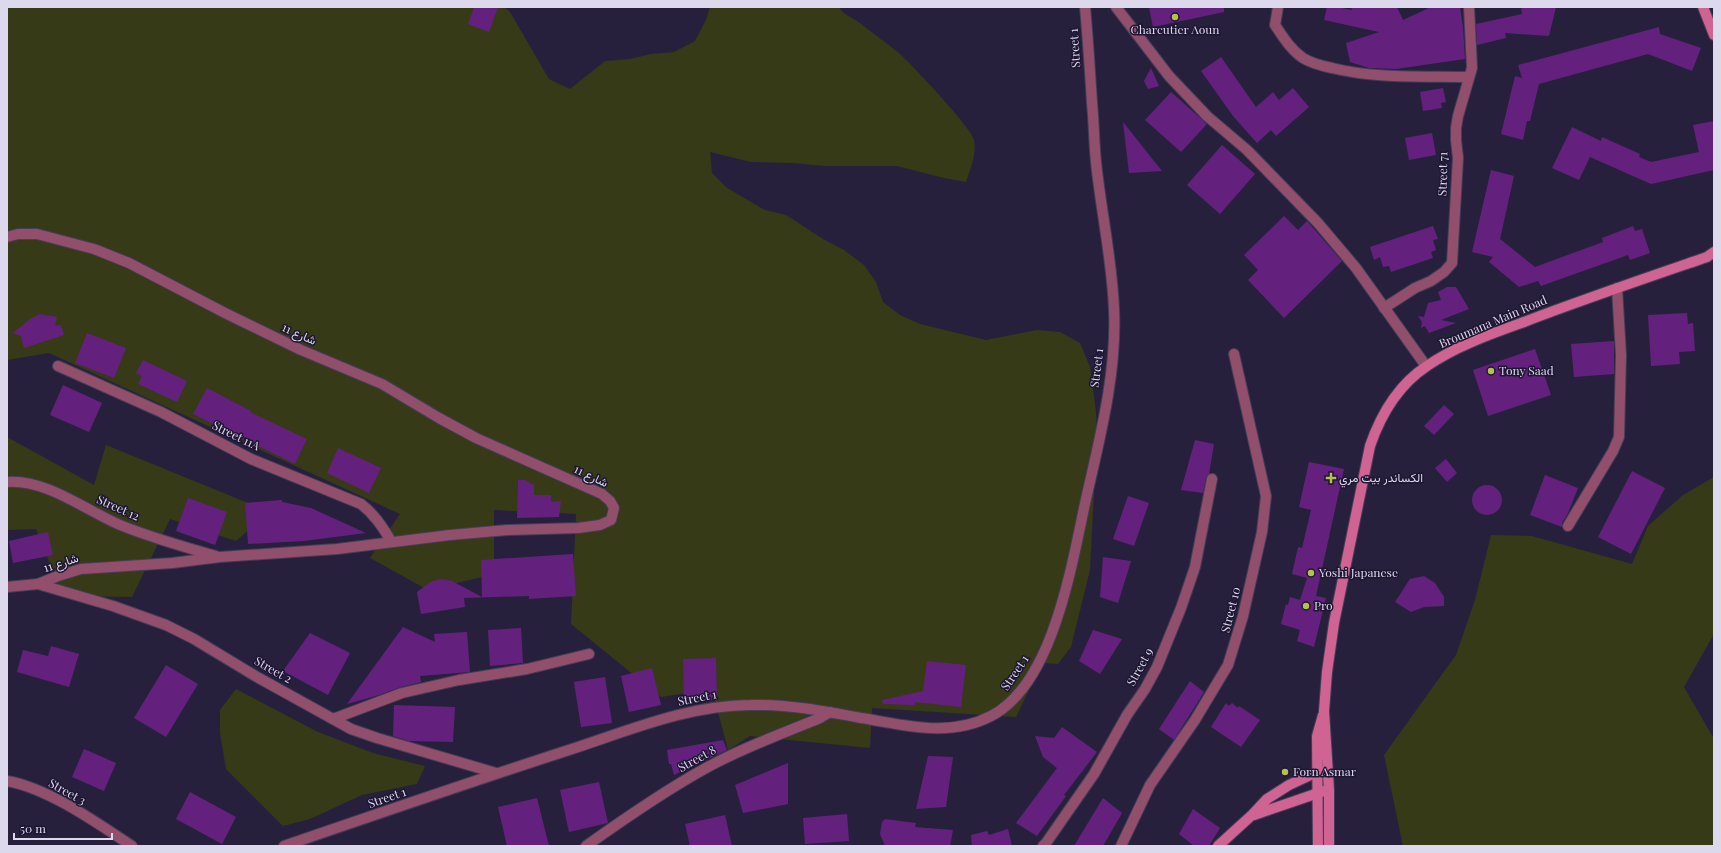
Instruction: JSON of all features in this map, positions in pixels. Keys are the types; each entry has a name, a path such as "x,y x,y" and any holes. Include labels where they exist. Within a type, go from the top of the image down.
{"main road":[{"path":"1708,15 1714,35"},
{"name":"Broumana Main Road","path":"1329,846 1329,790 1322,771 1317,736 1324,711 1327,672 1334,623 1370,446 1377,425 1387,406 1402,388 1426,366 1450,352 1497,332 1712,255"},
{"path":"1218,846 1267,799 1289,785 1322,771"},
{"name":"Broumana Main Road","path":"1318,846 1318,793 1322,771"},
{"path":"1252,815 1329,790"}],"street":[{"name":"Street 1","path":"284,846 496,774 674,716 725,706 755,704 830,712 918,728 941,730 970,725 994,715 1006,707 1026,684 1038,663 1063,603 1078,539 1109,386 1113,353 1113,294 1106,222 1096,161 1086,7"},
{"path":"1116,7 1169,76 1207,116 1247,150 1318,224 1356,268 1426,366"},
{"path":"1278,7 1276,25 1287,43 1303,58 1321,65 1348,72 1379,76 1469,77"},
{"name":"Street 71","path":"1384,308 1415,288 1431,281 1444,272 1452,263 1458,158 1456,128 1472,66 1469,7"},
{"name":"شارع 11","path":"7,237 18,234 37,234 94,249 129,262 225,313 288,344 382,384 476,438 602,494 610,501 614,508 611,520 600,525 578,528 507,530 458,534 391,541 337,549 81,569 38,584 7,587"},
{"path":"1568,526 1619,437 1621,355 1617,288"},
{"name":"Street 10","path":"1121,846 1150,785 1195,720 1228,665 1243,616 1262,532 1266,496 1256,445 1234,354"},
{"name":"Street 11A","path":"58,366 161,412 251,459 361,504 370,511 381,524 391,541"},
{"name":"Street 9","path":"1043,846 1094,774 1127,715 1145,689 1157,667 1195,567 1212,480"},
{"name":"Street 12","path":"7,482 17,481 43,487 119,524 165,542 220,557"},
{"name":"Street 2","path":"38,584 126,610 166,625 194,638 257,677 351,729 496,774"},
{"path":"333,719 402,693 459,680 527,669 589,654"},
{"name":"Street 8","path":"586,846 705,769 739,752 820,718 830,712"},
{"name":"Street 3","path":"7,781 18,783 46,794 132,846"}],"green space":[{"path":"7,7 504,7 510,12 549,79 570,89 605,61 630,59 651,54 674,52 695,41 706,20 710,7 839,7 844,13 862,24 899,53 940,96 971,133 974,140 975,151 966,182 897,166 825,166 793,163 751,162 710,152 712,173 727,188 765,210 786,215 823,239 844,250 864,265 876,282 883,302 900,315 920,324 986,340 1037,330 1060,332 1080,343 1090,367 1096,412 1097,433 1090,570 1071,647 1058,664 1042,663 1016,717 872,708 870,748 750,736 728,750 712,689 661,697 571,624 576,514 494,510 494,574 428,590 370,558 400,514 49,353 7,360"},
{"path":"7,437 94,485 106,445 270,512 236,541 170,519 132,597 63,596 36,529 7,530"},
{"path":"1714,477 1714,634 1684,687 1714,739 1714,846 1403,846 1384,755 1456,655 1475,600 1491,535 1532,536 1632,564 1648,526 1683,495"},
{"path":"236,689 318,732 373,753 425,766 417,784 362,795 310,819 283,826 226,769 220,733 220,710"}],"building":[{"path":"474,7 498,7 489,32 468,24"},
{"name":"Charcutier Aoun","path":"1149,7 1224,7 1224,12 1153,27"},
{"path":"1327,7 1352,10 1351,7 1397,7 1403,20 1431,7 1460,7 1465,59 1396,69 1369,68 1350,62 1346,43 1379,32 1324,20"},
{"path":"1521,7 1556,7 1549,36 1505,33 1506,38 1477,45 1476,24 1522,14"},
{"path":"1659,27 1660,34 1701,48 1692,71 1648,54 1539,84 1530,121 1527,121 1523,140 1501,134 1515,76 1522,78 1518,65"},
{"path":"1221,57 1256,107 1273,92 1279,100 1293,88 1309,107 1276,136 1271,130 1257,143 1233,116 1201,71"},
{"path":"1151,68 1159,86 1148,89 1144,81"},
{"path":"1443,88 1446,102 1441,103 1442,108 1423,111 1420,92"},
{"path":"1171,92 1207,124 1181,152 1145,120"},
{"path":"1714,121 1714,170 1651,184 1590,157 1579,180 1552,168 1572,127 1601,141 1602,137 1640,154 1639,157 1651,162 1699,152 1693,125"},
{"path":"1123,122 1162,171 1129,173"},
{"path":"1432,133 1436,155 1409,160 1405,138"},
{"path":"1222,145 1255,174 1220,214 1187,185"},
{"path":"1491,170 1514,176 1500,239 1535,267 1603,242 1602,238 1633,226 1635,231 1642,229 1650,253 1630,260 1628,255 1541,286 1538,281 1519,287 1489,262 1493,257 1472,252"},
{"path":"1284,216 1298,230 1307,221 1342,261 1284,318 1248,280 1258,270 1244,255"},
{"path":"1433,226 1438,239 1433,240 1436,250 1431,252 1433,258 1391,272 1389,266 1383,267 1380,257 1374,260 1370,247"},
{"path":"1447,287 1456,287 1469,309 1441,320 1456,323 1429,333 1425,326 1421,328 1422,322 1418,316 1424,317 1428,303 1441,300 1438,292"},
{"path":"1687,313 1688,324 1693,323 1695,351 1679,352 1680,364 1651,366 1648,315"},
{"path":"40,314 57,317 55,326 61,325 64,335 24,348 21,336 13,333 30,319"},
{"path":"87,333 126,348 114,378 75,363"},
{"path":"1614,341 1614,374 1574,377 1571,344"},
{"path":"1535,349 1551,395 1488,416 1473,370"},
{"path":"143,360 187,381 177,402 138,384 142,376 136,373"},
{"path":"63,385 102,403 89,432 50,415"},
{"path":"207,388 251,411 250,412 307,439 295,464 193,414"},
{"path":"1444,405 1454,414 1434,435 1424,426"},
{"path":"1195,440 1214,444 1209,474 1206,478 1203,493 1181,490"},
{"path":"338,448 381,468 369,493 327,473"},
{"path":"1446,459 1457,473 1447,482 1435,468"},
{"path":"1309,462 1344,469 1316,596 1326,598 1314,647 1297,641 1300,630 1281,624 1286,604 1288,605 1290,597 1300,600 1307,578 1292,574 1298,547 1302,548 1311,510 1299,507"},
{"path":"1632,471 1665,488 1631,554 1598,537"},
{"path":"1545,475 1578,488 1568,513 1562,523 1562,527 1530,515"},
{"path":"518,480 525,480 534,485 534,495 551,495 551,502 561,501 559,517 517,518"},
{"path":"1487,485 1493,486 1501,494 1501,506 1493,514 1487,515 1481,514 1473,506 1472,500 1473,494 1481,486"},
{"path":"1128,496 1149,503 1134,546 1113,539"},
{"path":"188,498 227,512 215,545 176,531"},
{"path":"282,500 282,502 311,508 366,533 304,541 248,544 245,503"},
{"path":"48,532 53,555 13,563 9,541"},
{"path":"573,554 576,596 529,599 529,596 464,598 465,607 421,614 417,592 432,581 442,579 452,581 482,597 481,560"},
{"path":"1103,557 1131,561 1118,603 1100,597"},
{"path":"1424,576 1435,583 1444,597 1444,606 1424,607 1411,612 1395,602 1410,579"},
{"path":"403,627 435,642 434,634 467,632 470,672 420,676 421,682 347,704"},
{"path":"521,628 523,663 490,666 488,630"},
{"path":"1093,630 1122,639 1100,674 1079,661"},
{"path":"310,633 350,653 328,695 283,671"},
{"path":"51,646 79,654 69,687 17,672 23,650 48,656"},
{"path":"716,658 717,700 684,701 683,659"},
{"path":"927,661 966,665 961,707 915,702 915,705 883,704 882,700 923,691"},
{"path":"166,665 198,684 166,737 134,718"},
{"path":"652,668 661,705 629,712 621,676"},
{"path":"605,677 612,723 581,727 574,682"},
{"path":"1190,681 1204,692 1174,740 1159,729"},
{"path":"1226,703 1229,706 1232,703 1238,708 1239,706 1260,720 1241,747 1211,727"},
{"path":"394,705 455,707 453,742 409,741 393,736"},
{"path":"1062,727 1097,752 1064,795 1066,796 1037,836 1016,823 1057,768 1043,757 1035,736 1054,738"},
{"path":"723,740 727,750 674,775 671,764 669,764 667,750"},
{"path":"84,749 116,763 104,791 72,777"},
{"path":"928,756 953,757 946,807 916,809"},
{"path":"788,763 788,804 743,813 735,785"},
{"path":"599,782 608,823 569,832 560,790"},
{"path":"190,792 236,817 222,844 176,819"},
{"path":"537,798 549,846 507,846 498,807"},
{"path":"1103,798 1122,813 1103,846 1074,846"},
{"path":"1193,809 1220,828 1209,846 1194,846 1179,834"},
{"path":"847,814 849,841 805,844 803,818"},
{"path":"725,815 732,846 690,846 685,824"},
{"path":"885,819 916,823 915,827 953,830 950,846 885,846 880,834 882,822"},
{"path":"1008,829 1012,846 972,846 971,835 987,831 989,835"}],"place":[{"name":"Charcutier Aoun","path":"1175,17"},
{"name":"Tony Saad","path":"1491,371"},
{"name":"الكساندر بيت مري","path":"1331,478"},
{"name":"Yoshi Japanese","path":"1311,573"},
{"name":"Pro","path":"1306,606"},
{"name":"Forn Asmar","path":"1285,772"}]}
